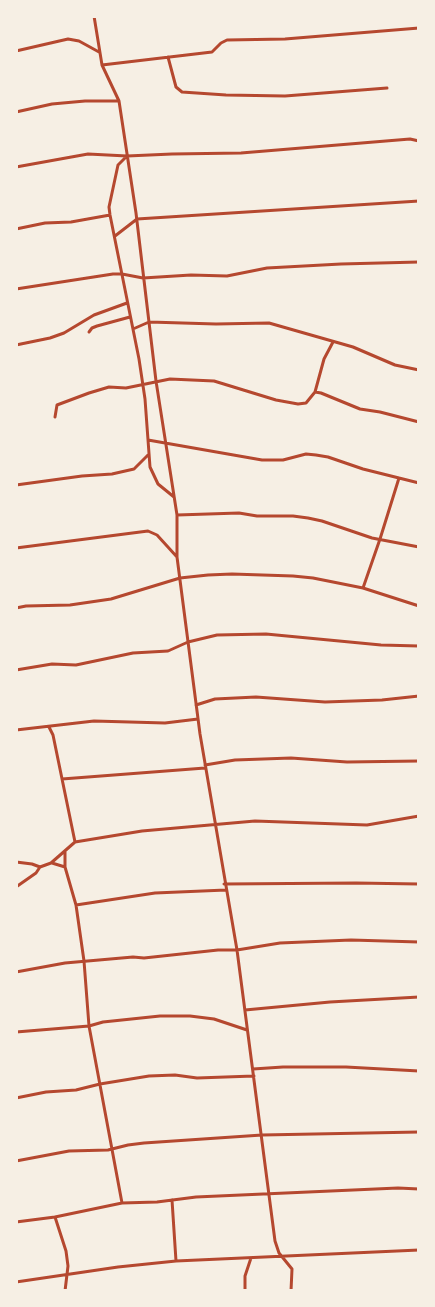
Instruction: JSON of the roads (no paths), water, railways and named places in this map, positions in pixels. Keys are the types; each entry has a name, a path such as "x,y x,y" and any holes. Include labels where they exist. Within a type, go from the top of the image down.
{"street":[{"path":"94,16 102,65 119,101 137,219 156,381 178,515 177,557 198,719 224,884 237,950 275,1241 281,1257 292,1269 291,1291"},
{"path":"102,65 212,52 227,40 285,39 419,28"},
{"path":"16,51 68,39 79,41 100,52"},
{"path":"168,57 176,87 182,92 285,96 387,88"},
{"path":"16,112 59,103 119,101"},
{"path":"16,168 88,154 126,156 241,153 410,139 419,140"},
{"path":"126,156 118,165 109,207 110,215 143,385 150,467 161,487 174,497"},
{"path":"114,236 137,219 419,201"},
{"path":"16,229 45,223 71,222 110,215"},
{"path":"16,289 50,282 74,281 85,277 122,274 143,278 191,275 227,276 268,268 419,262"},
{"path":"16,345 64,333 94,314 127,303"},
{"path":"89,332 96,326 130,318"},
{"path":"133,329 149,322 269,323 353,347 395,365 419,370"},
{"path":"55,417 57,405 60,403 109,387 126,388 170,379 214,381 256,395 298,404 306,403 315,392 324,359 333,342"},
{"path":"315,392 360,409 419,422"},
{"path":"148,440 262,460 283,460 306,454 316,455 419,483"},
{"path":"16,485 112,474 134,469 148,454"},
{"path":"363,588 399,478"},
{"path":"178,515 239,513 257,516 293,516 322,521 372,538 419,547"},
{"path":"16,548 148,531 157,535 177,557"},
{"path":"16,608 111,599 180,578 216,575 293,576 363,588 419,606"},
{"path":"16,670 52,664 76,665 133,653 168,651 188,642 217,635 266,634 419,646"},
{"path":"196,705 215,699 256,697 288,698 318,702 382,700 419,696"},
{"path":"16,730 94,721 165,723 198,719"},
{"path":"49,727 53,735 75,842"},
{"path":"62,779 205,766 235,760 291,758 347,762 419,761"},
{"path":"16,887 75,842 142,830 281,820 367,824 419,816"},
{"path":"65,851 65,867 76,905 84,961 89,1026 122,1203"},
{"path":"16,862 40,867"},
{"path":"51,862 65,867"},
{"path":"224,884 419,884"},
{"path":"76,905 155,893 226,890"},
{"path":"16,972 65,963 237,950 280,943 351,940 419,942"},
{"path":"245,1010 330,1002 419,997"},
{"path":"16,1032 89,1026 103,1022 160,1016 190,1016 214,1019 248,1030"},
{"path":"253,1069 346,1067 419,1071"},
{"path":"16,1098 46,1092 76,1090 149,1076 164,1075 197,1078 254,1076"},
{"path":"16,1161 69,1151 108,1150 144,1143 262,1135 419,1132"},
{"path":"16,1222 55,1217 122,1203 270,1193 398,1188 419,1189"},
{"path":"172,1200 176,1261"},
{"path":"55,1217 66,1251 66,1291"},
{"path":"16,1282 176,1261 419,1250"},
{"path":"245,1291 246,1270 251,1258"}]}
